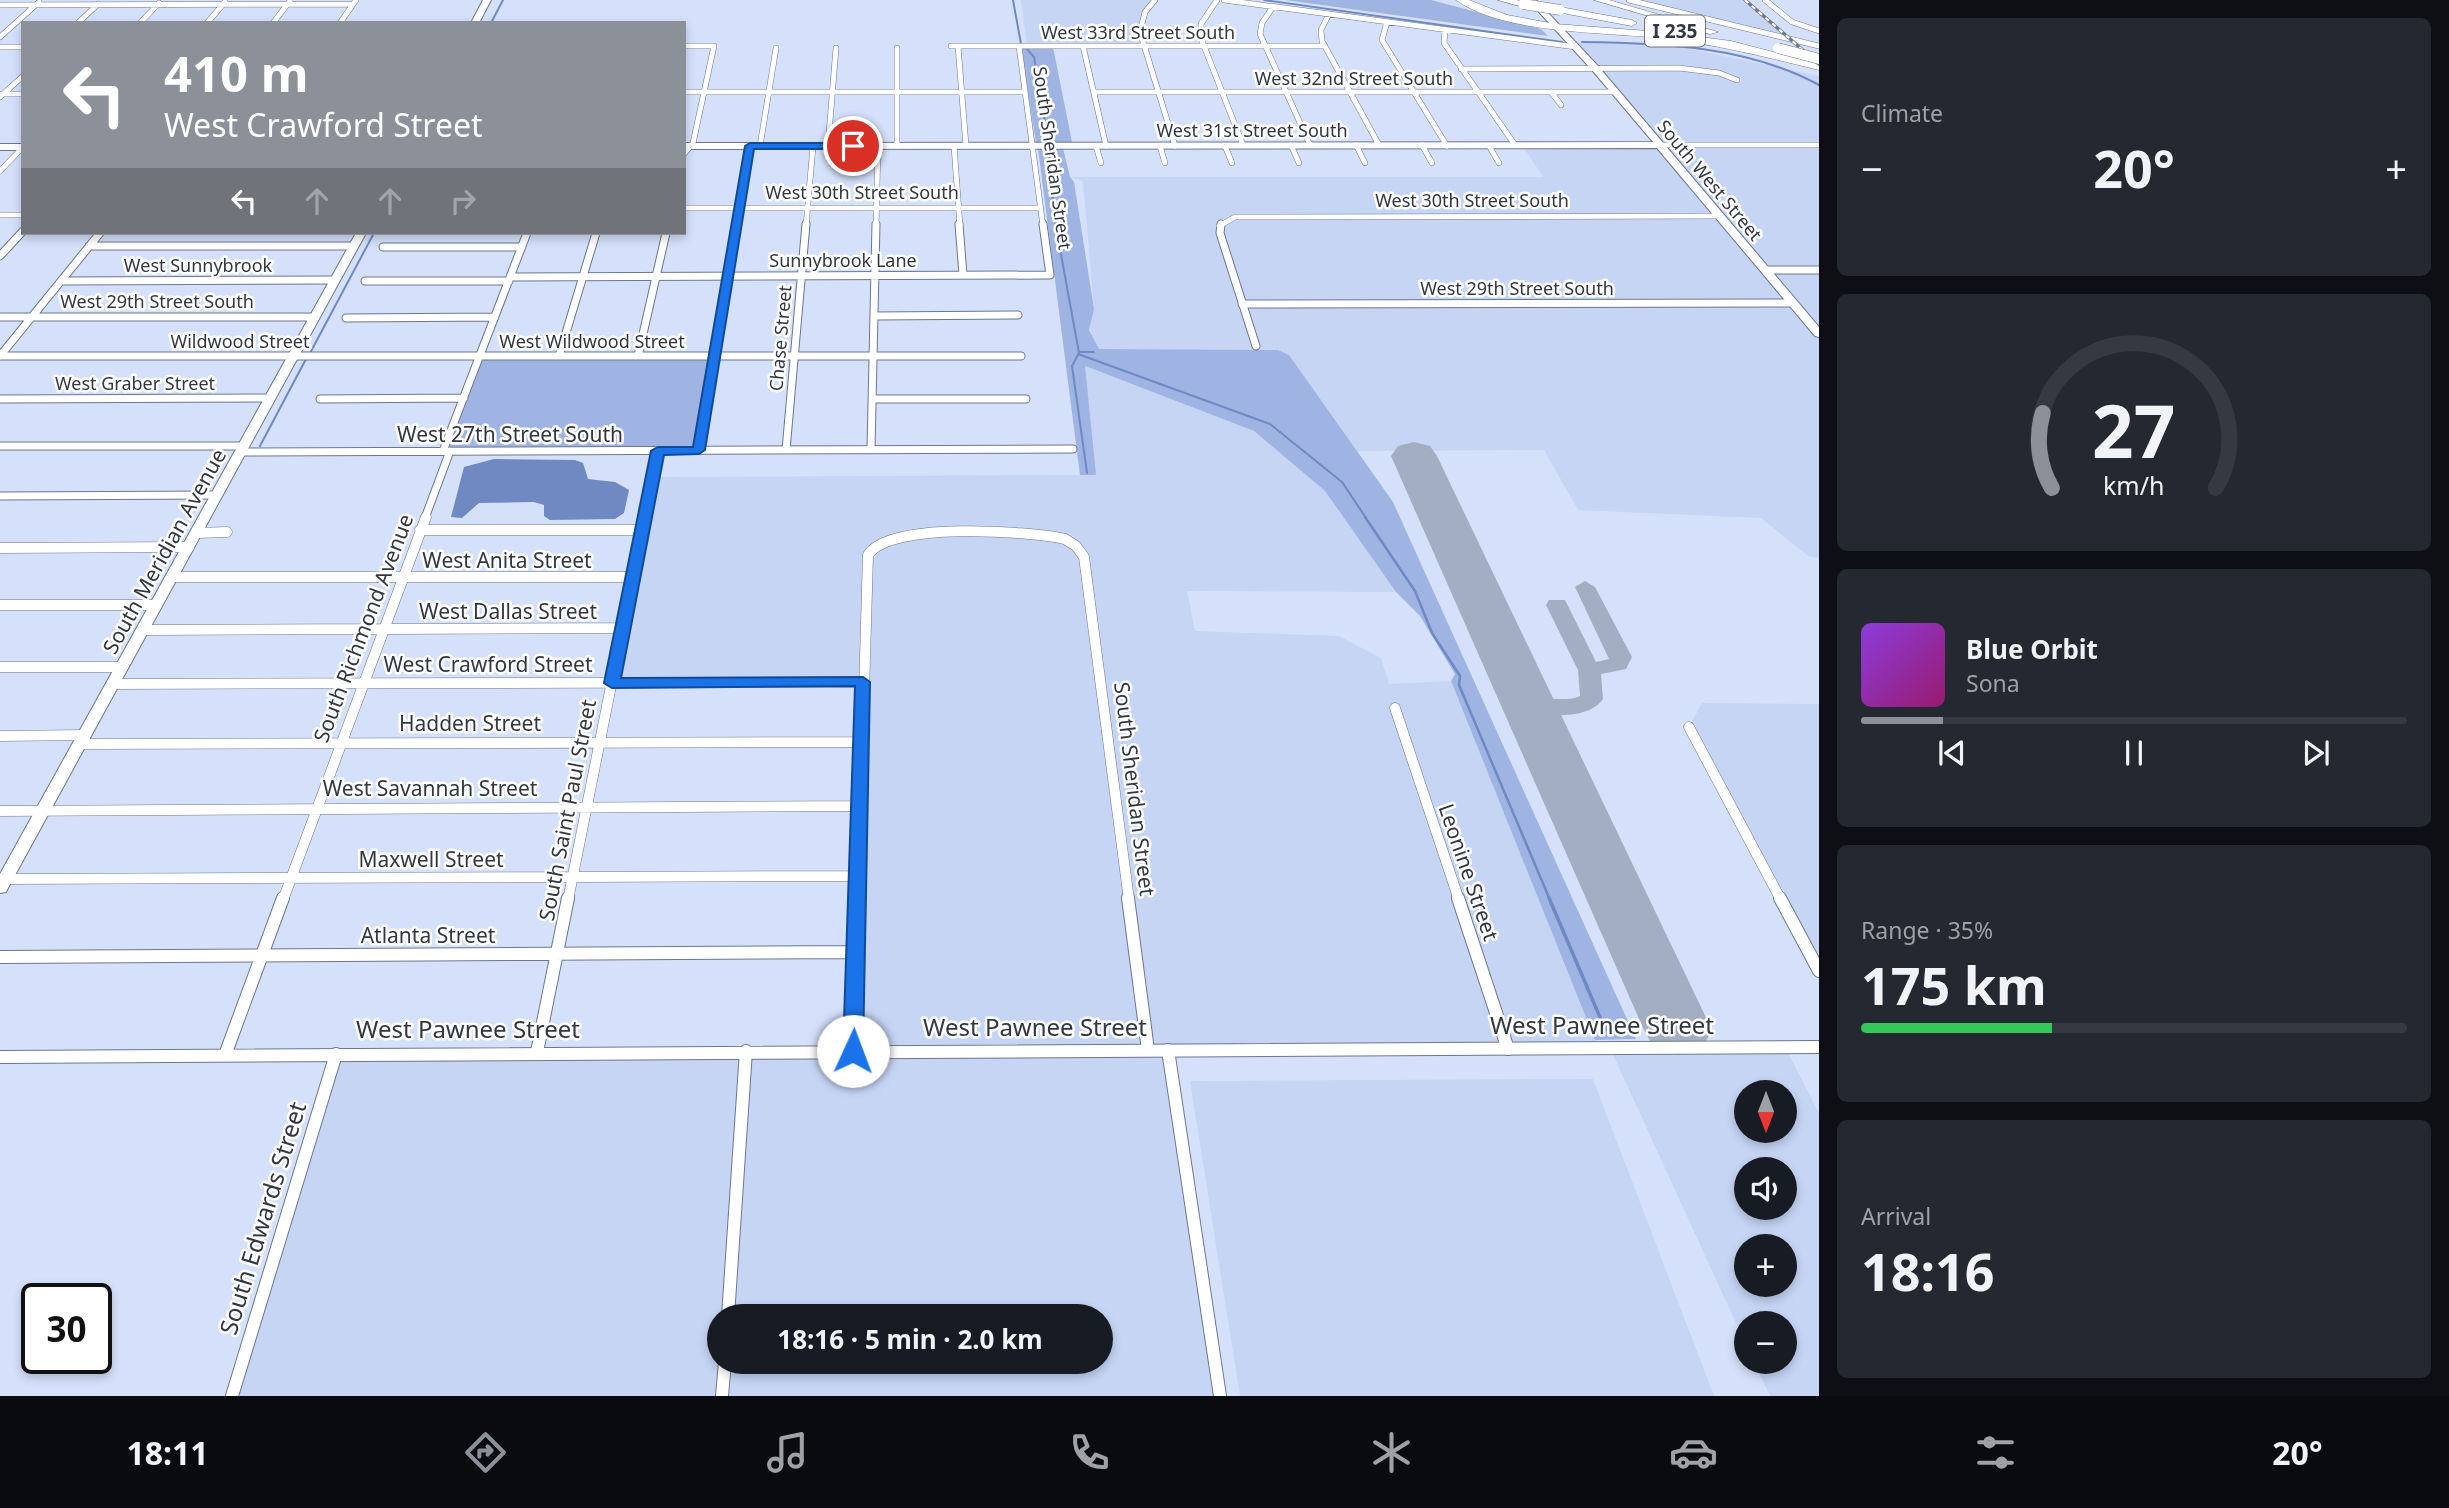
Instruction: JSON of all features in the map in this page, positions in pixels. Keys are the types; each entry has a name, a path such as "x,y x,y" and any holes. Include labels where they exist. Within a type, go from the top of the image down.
{"highway":[{"path":"1461,0 1513,19 1560,28 1745,44"},
{"name":"I 235","path":"1503,0 1557,7 1778,48 1819,59"},
{"path":"1599,0 1745,44"},
{"name":"I 235","path":"1745,44 1819,67"}],"street":[{"path":"476,21 488,0"},
{"path":"1155,0 1143,18 1140,32 1175,146"},
{"path":"1217,0 1201,24 1204,46 1242,145"},
{"path":"1224,0 1576,47"},
{"name":"South West Street","path":"1539,0 1819,334"},
{"path":"1629,0 1819,46"},
{"path":"1765,0 1795,24 1819,31"},
{"path":"0,5 39,2 355,2"},
{"path":"0,37 39,2"},
{"path":"80,21 100,2"},
{"path":"142,21 160,2"},
{"path":"209,21 225,2"},
{"path":"275,21 290,2"},
{"path":"341,21 355,2"},
{"name":"South West Street","path":"1528,2 1560,28"},
{"path":"1273,6 1261,25 1264,46 1310,145"},
{"path":"1329,14 1321,30 1325,46 1379,145"},
{"path":"1387,22 1382,39 1447,146"},
{"path":"1445,30 1443,41 1515,145"},
{"path":"1509,48 1514,39"},
{"path":"686,46 714,46 693,143 686,148"},
{"name":"West 33rd Street South","path":"961,92 954,46 1325,46"},
{"name":"South Sheridan Street","path":"1019,46 1050,275"},
{"path":"1083,46 1094,92 1101,163"},
{"path":"0,47 21,47"},
{"path":"760,146 776,48"},
{"path":"828,146 836,48"},
{"path":"897,48 897,146"},
{"path":"1461,69 1694,69 1737,79"},
{"path":"1,95 21,78"},
{"path":"686,92 1024,92"},
{"path":"961,92 966,146"},
{"name":"West 32nd Street South","path":"1094,92 1615,92"},
{"path":"1551,92 1561,105"},
{"path":"1,95 21,94"},
{"path":"1291,145 1298,163"},
{"path":"1356,145 1365,163"},
{"path":"1422,145 1432,163"},
{"name":"West 31st Street South","path":"686,149 750,146 1819,145"},
{"path":"0,147 21,146"},
{"path":"699,450 750,146"},
{"name":"Chase Street","path":"786,450 813,146"},
{"path":"871,449 878,146"},
{"path":"954,146 964,275"},
{"path":"1160,146 1165,163"},
{"path":"1225,146 1232,163"},
{"path":"1489,146 1499,163"},
{"path":"0,170 21,147"},
{"name":"West 30th Street South","path":"686,208 1040,208"},
{"path":"0,215 21,215"},
{"name":"West 30th Street South","path":"1242,304 1220,233 1219,225 1224,221 1251,216 1720,216"},
{"path":"0,256 21,233"},
{"path":"0,356 98,235"},
{"name":"South Meridian Avenue","path":"3,884 360,235"},
{"name":"South Richmond Avenue","path":"225,1055 420,530 464,398 526,235"},
{"path":"559,356 595,235"},
{"path":"638,356 666,235"},
{"path":"89,246 354,246"},
{"path":"383,247 522,247"},
{"path":"1765,270 1819,270"},
{"name":"Sunnybrook Lane","path":"365,281 583,276 1050,275"},
{"name":"West Sunnybrook","path":"61,281 335,280"},
{"name":"West 29th Street South","path":"1242,304 1792,303"},
{"path":"1242,304 1256,346"},
{"path":"874,316 1018,315"},
{"name":"West 29th Street South","path":"0,317 315,317"},
{"path":"346,318 495,317"},
{"name":"Wildwood Street","path":"0,356 480,357"},
{"name":"West Wildwood Street","path":"480,357 1021,356"},
{"name":"West Graber Street","path":"0,399 271,398"},
{"path":"320,399 464,398"},
{"path":"873,399 1026,399"},
{"name":"West 27th Street South","path":"0,446 447,451 1073,449"},
{"name":"South Saint Paul Street","path":"537,1052 658,451"},
{"path":"0,496 217,495"},
{"path":"420,530 642,530"},
{"path":"197,533 227,533"},
{"name":"South Sheridan Street","path":"863,682 867,558 877,544 905,535 1033,534 1067,540 1082,552 1148,1050"},
{"path":"0,548 189,547"},
{"name":"West Anita Street","path":"172,578 632,577"},
{"path":"0,605 156,605"},
{"name":"West Dallas Street","path":"143,630 622,628"},
{"path":"0,667 122,667"},
{"path":"853,1051 863,682"},
{"name":"West Crawford Street","path":"113,684 863,682"},
{"name":"Leonine Street","path":"1395,708 1508,1049"},
{"path":"1689,727 1819,971"},
{"name":"Hadden Street","path":"0,736 82,740 340,743 861,742"},
{"name":"West Savannah Street","path":"0,811 316,807 859,806"},
{"name":"Maxwell Street","path":"3,884 290,878 858,876"},
{"name":"Atlanta Street","path":"0,957 856,953"},
{"name":"West Pawnee Street","path":"0,1057 1819,1047"},
{"path":"1168,1050 1220,1396"},
{"path":"729,1304 746,1051"},
{"name":"South Edwards Street","path":"232,1396 337,1054"},
{"path":"722,1396 724,1374"}],"shaded area":[{"path":"1021,0 1151,0 1139,22 1139,44 1027,45"},
{"path":"1285,0 1431,0 1541,29 1548,36"},
{"path":"1629,0 1746,0 1792,41"},
{"path":"1571,43 1662,43 1819,76 1819,558 1808,556 1761,518 1578,510 1544,450 1357,451 1289,356 1278,350 1099,349 1092,339 1089,320 1094,309 1083,181 1070,177 1543,177 1524,148 1659,145"},
{"path":"1053,47 1072,142 1102,143 1036,143 1021,49"},
{"path":"1038,148 1063,148 1070,177 1074,182 1094,309 1089,330 1099,349 1278,350 1289,355 1393,502 1636,1039 1595,1040 1451,681 1455,674 1420,616 1396,592 1325,491 1254,431 1085,366 1096,475 1080,475"},
{"path":"715,356 699,450 443,451 480,357"},
{"path":"1084,366 1254,431 1325,491 1396,592 1187,591 1195,631 1339,636 1381,658 1389,684 1451,681 1599,1048 1169,1050 1214,1396 232,1396 336,1054 853,1051 862,682 612,683 652,477 1095,475"},
{"path":"494,459 575,460 583,463 588,479 615,482 629,490 624,513 615,519 550,520 544,516 544,505 534,502 479,503 462,518 451,517 464,467"},
{"path":"1702,703 1819,704 1819,971 1689,727"},
{"path":"1785,1047 1819,1113 1819,1396 1770,1396 1760,1374 1797,1374 1797,1311 1734,1311 1734,1319 1610,1048"},
{"path":"1593,1079 1714,1396 1240,1396 1190,1081"}],"waterway":[{"path":"492,21 503,0"},
{"path":"1013,0 1021,44"},
{"path":"1264,0 1562,42"},
{"path":"1582,42 1704,49 1763,62 1819,85"},
{"path":"1026,48 1034,57 1048,141"},
{"path":"1049,151 1054,216 1078,354"},
{"path":"309,355 373,235"},
{"path":"1080,352 1094,352"},
{"path":"1078,354 1270,424 1342,482 1366,518"},
{"path":"1078,354 1072,366 1087,473"},
{"path":"260,446 306,359"},
{"path":"1365,517 1415,591 1432,633 1460,676 1459,685 1550,900"},
{"path":"1549,898 1605,1029"}],"taxiway":[{"path":"1585,587 1621,657 1618,664 1589,670"},
{"path":"1557,605 1589,670"},
{"path":"1529,706 1570,707 1586,703 1592,699 1589,670"}],"runway":[{"path":"1414,456 1678,1030"}],"railway":[{"path":"1745,0 1819,64"}],"route":[{"path":"853,146 750,146 699,450 658,451 612,683 863,682 853,1051"}]}
